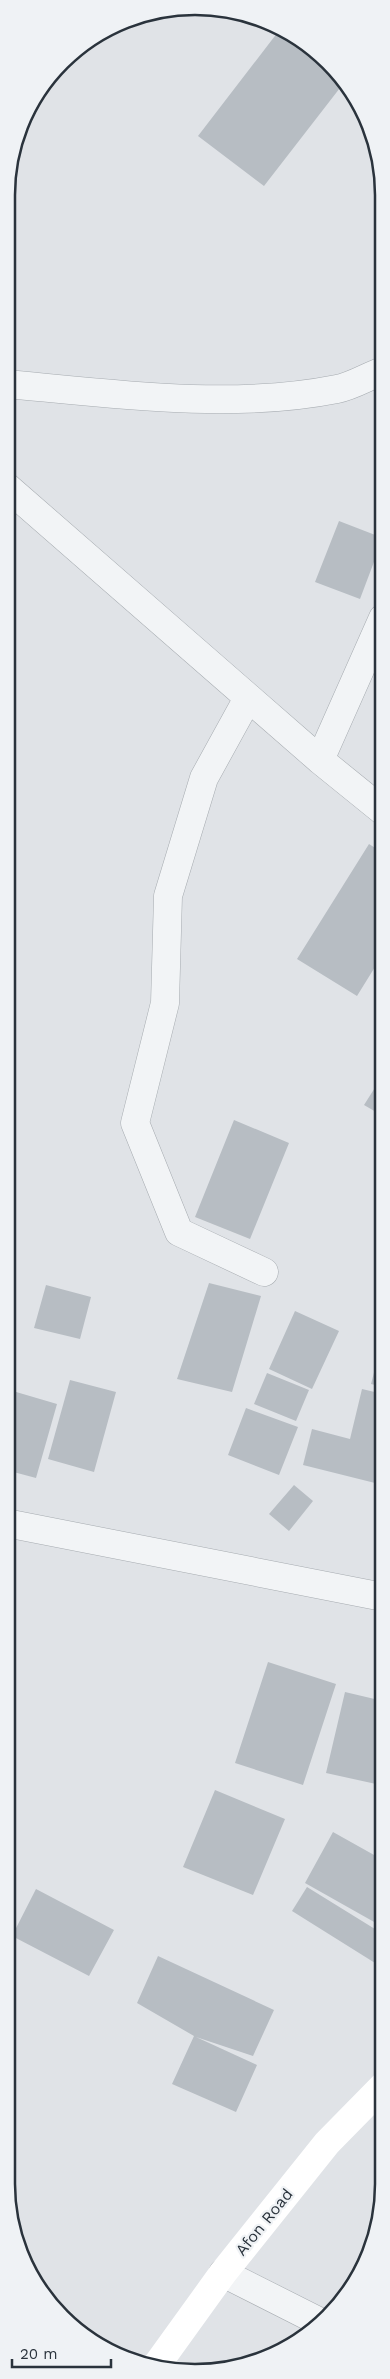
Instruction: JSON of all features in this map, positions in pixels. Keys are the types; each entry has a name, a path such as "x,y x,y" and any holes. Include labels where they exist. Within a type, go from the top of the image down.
{"main road":[{"name":"Afon Road","path":"160,2361 223,2273 327,2143 375,2094"}],"street":[{"path":"15,385 142,397 273,398 339,388 375,375"},
{"path":"15,494 248,698 375,805"},
{"path":"320,760 375,636"},
{"path":"248,698 204,778 168,896 165,1003 135,1123 179,1232 264,1272"},
{"path":"15,1525 375,1595"},
{"path":"223,2273 314,2319"}],"building":[{"path":"276,35 305,52 340,88 264,186 198,136"},
{"path":"339,521 375,535 375,559 360,599 315,582"},
{"path":"369,844 375,848 375,967 357,996 297,959"},
{"path":"375,1088 375,1111 364,1105"},
{"path":"234,1120 289,1143 250,1239 195,1217"},
{"path":"209,1283 261,1296 232,1392 177,1379"},
{"path":"46,1285 91,1297 80,1339 34,1328"},
{"path":"295,1311 339,1331 312,1389 269,1369"},
{"path":"375,1369 375,1385 371,1384"},
{"path":"267,1373 309,1390 296,1421 254,1404"},
{"path":"70,1380 116,1392 94,1472 48,1459"},
{"path":"362,1389 375,1392 375,1483 303,1465 312,1429 350,1439"},
{"path":"15,1392 57,1404 36,1478 15,1472"},
{"path":"246,1408 298,1427 279,1475 228,1455"},
{"path":"294,1485 313,1501 289,1531 269,1514"},
{"path":"268,1662 336,1684 303,1785 235,1763"},
{"path":"345,1692 375,1699 375,1784 326,1773"},
{"path":"215,1790 285,1819 253,1895 183,1867"},
{"path":"333,1832 375,1856 375,1922 305,1883"},
{"path":"307,1887 375,1929 375,1963 292,1911"},
{"path":"36,1889 114,1930 89,1976 15,1938 15,1930"},
{"path":"158,1956 274,2010 253,2056 196,2037 257,2065 236,2112 172,2084 194,2036 137,2003"}]}
